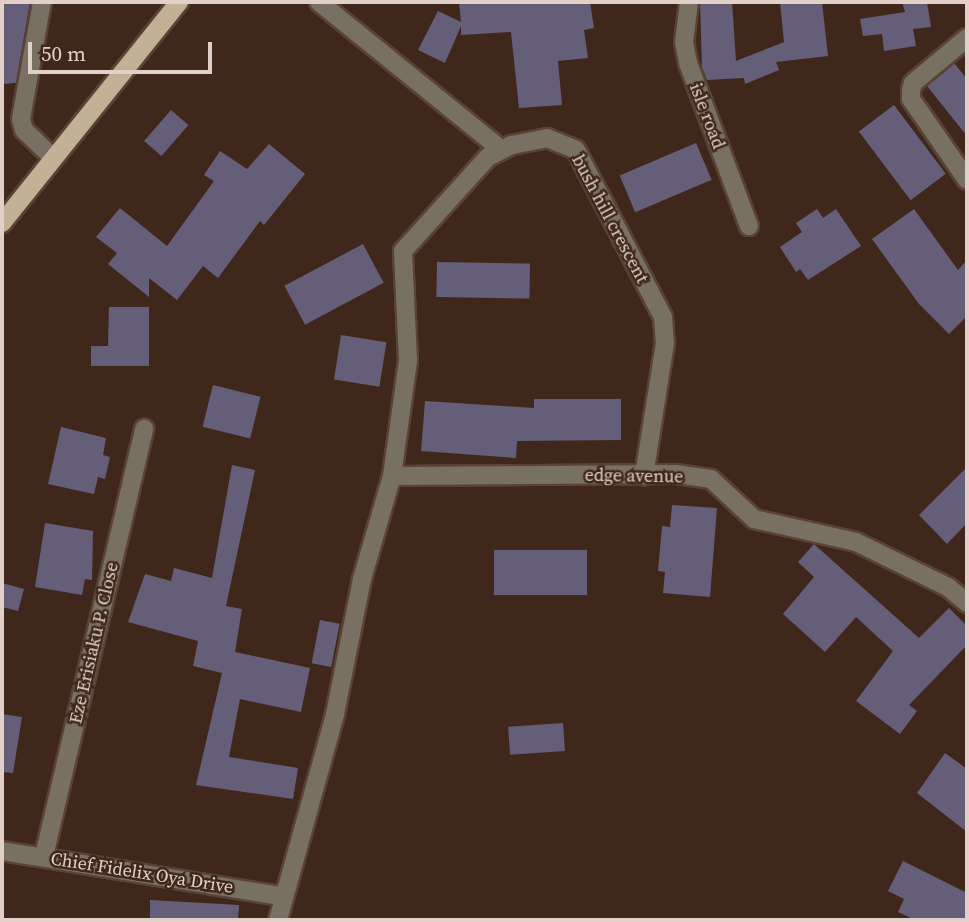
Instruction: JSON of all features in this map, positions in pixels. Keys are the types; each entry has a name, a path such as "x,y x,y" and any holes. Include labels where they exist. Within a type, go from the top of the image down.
{"main road":[{"path":"2,223 52,157 179,2"}],"street":[{"path":"42,2 21,120 24,130 52,157"},
{"path":"319,2 502,150"},
{"name":"isle road","path":"689,2 684,42 688,64 750,226"},
{"path":"967,38 913,83 911,99 967,180"},
{"name":"bush hill crescent","path":"278,920 281,896 335,714 362,579 391,476 408,361 403,251 488,157 502,150 547,138 576,150 663,317 665,343 644,475"},
{"name":"Eze Erisiaku P. Close","path":"44,856 144,429"},
{"name":"edge avenue","path":"391,476 644,475 711,479 754,519 856,542 948,587 967,603"},
{"name":"Chief Fidelix Oya Drive","path":"2,851 281,896"}],"building":[{"path":"2,2 30,2 16,83 2,84"},
{"path":"459,2 590,2 594,28 584,30 588,58 558,61 562,105 519,108 511,32 461,35 461,26 445,63 418,50 438,11 461,22"},
{"path":"700,2 732,2 736,61 784,42 780,2 822,2 828,56 776,62 779,70 745,84 744,78 707,80 702,68"},
{"path":"902,2 927,2 931,27 913,29 916,46 884,51 882,34 863,36 860,19 905,12"},
{"path":"954,63 967,79 967,136 927,86"},
{"path":"894,105 946,174 911,200 859,131"},
{"path":"171,110 188,125 161,156 144,141"},
{"path":"696,143 712,180 635,212 620,175"},
{"path":"269,144 305,174 264,225 260,221 218,278 203,266 177,300 149,278 149,297 108,264 117,253 96,237 120,208 167,246 214,181 204,175 220,151 247,169"},
{"path":"817,209 823,218 836,209 861,246 808,280 800,269 796,272 780,247 802,232 796,223"},
{"path":"914,209 958,270 967,260 967,316 949,334 919,304 872,239"},
{"path":"363,244 384,283 305,325 284,286"},
{"path":"437,262 530,264 529,299 436,297"},
{"path":"109,307 149,307 149,366 91,366 91,346 108,346"},
{"path":"341,335 386,342 379,387 334,379"},
{"path":"213,385 261,397 250,439 203,427"},
{"path":"534,399 621,399 621,440 517,441 516,458 421,451 425,401 534,408"},
{"path":"61,427 106,438 103,455 110,457 105,479 98,477 94,494 48,484"},
{"path":"232,465 255,470 226,606 242,609 235,652 310,668 301,712 240,699 229,757 298,768 293,799 196,785 222,673 193,666 198,641 128,622 145,574 171,581 174,568 212,578"},
{"path":"967,467 967,523 947,544 919,515"},
{"path":"672,505 717,508 710,597 663,593 665,572 658,571 662,526 670,527"},
{"path":"45,523 93,531 92,580 85,579 82,595 35,587"},
{"path":"814,544 919,638 949,608 967,626 967,645 909,705 917,711 900,734 856,701 893,651 856,617 825,652 783,614 814,577 798,562"},
{"path":"494,550 587,550 587,595 494,595"},
{"path":"2,583 24,589 18,611 2,607"},
{"path":"320,620 340,624 331,667 312,663"},
{"path":"2,714 22,717 13,773 2,772"},
{"path":"563,723 565,751 510,755 508,727"},
{"path":"945,753 967,769 967,832 917,793"},
{"path":"903,861 967,893 967,920 915,920 898,912 904,899 888,891"},
{"path":"150,900 239,905 238,920 150,920"}]}
